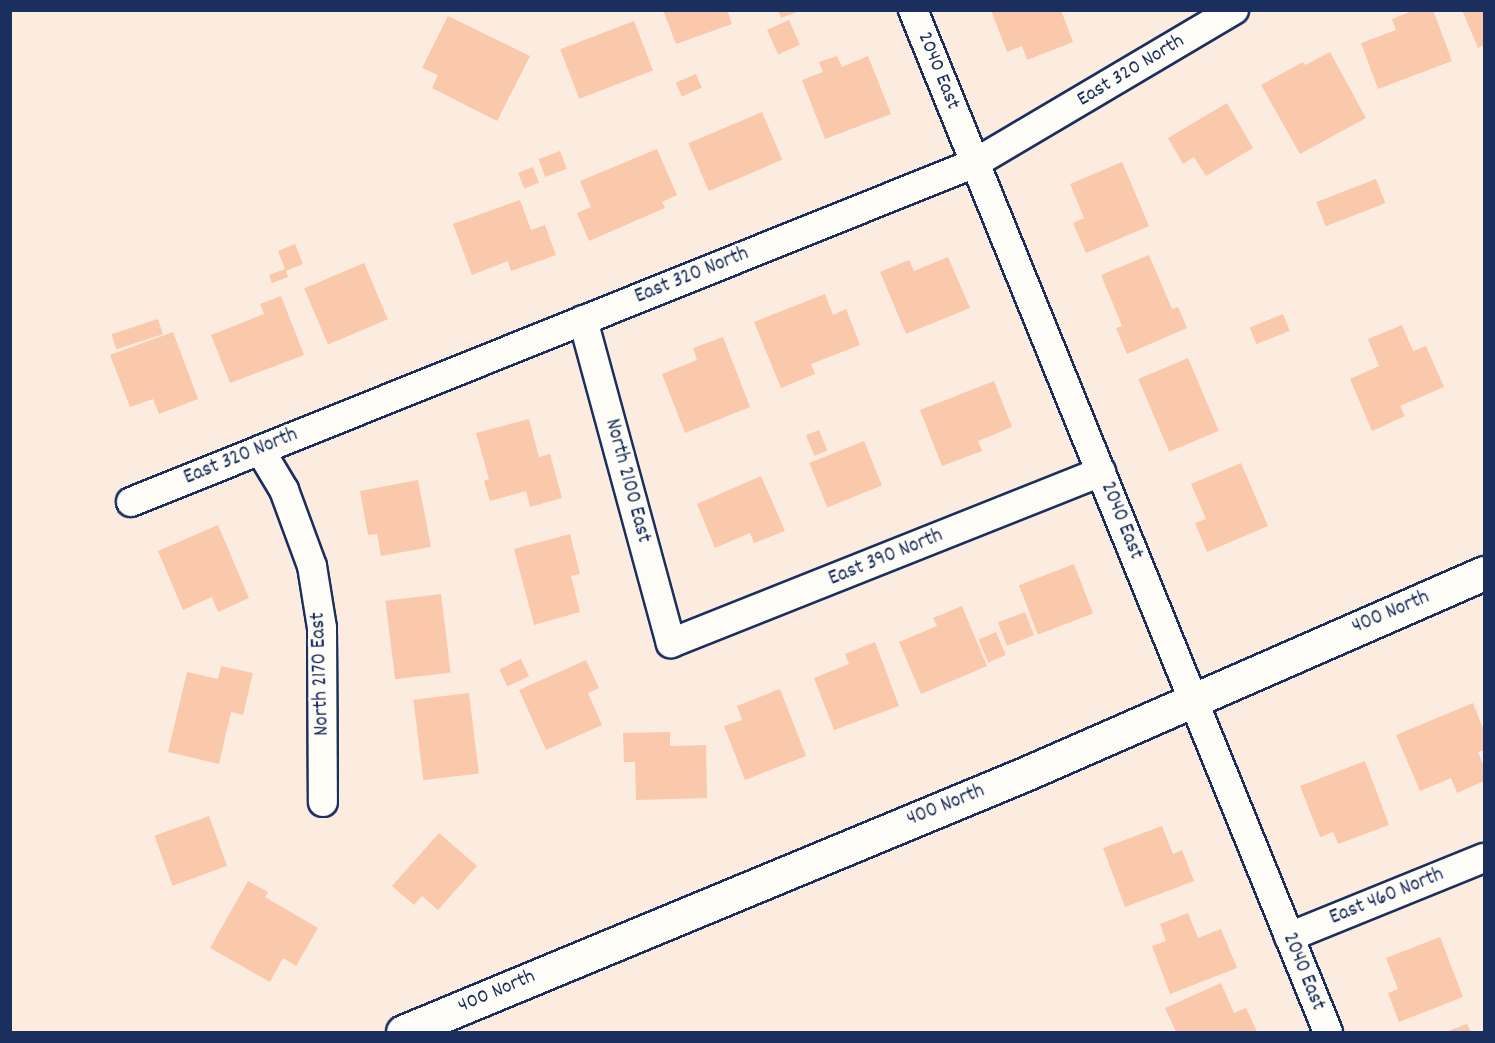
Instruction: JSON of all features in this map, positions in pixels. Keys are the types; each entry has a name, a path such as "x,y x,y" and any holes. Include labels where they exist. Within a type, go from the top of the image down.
{"main road":[{"name":"400 North","path":"403,1032 1025,774 1192,698 1485,573"}],"street":[{"name":"2040 East","path":"913,10 1328,1032"},
{"name":"East 320 North","path":"131,502 975,163 1234,10"},
{"name":"North 2100 East","path":"583,320 671,643"},
{"name":"North 2170 East","path":"260,450 284,490 312,566 322,628 323,802"},
{"name":"East 390 North","path":"671,643 1101,472"},
{"name":"East 460 North","path":"1289,937 1485,858"}],"building":[{"path":"663,10 727,10 732,24 676,44"},
{"path":"778,10 799,10 799,11 781,18"},
{"path":"991,10 1061,10 1073,42 1027,60 1022,46 1007,52"},
{"path":"1415,10 1433,10 1452,61 1378,89 1361,43 1396,30 1392,19"},
{"path":"1462,10 1484,10 1484,45 1478,48"},
{"path":"448,16 530,56 497,121 432,88 438,75 422,68"},
{"path":"789,20 800,45 778,54 767,30"},
{"path":"634,21 653,70 579,99 560,49"},
{"path":"1330,52 1366,118 1300,154 1261,85 1303,62 1305,65"},
{"path":"837,56 842,67 868,56 891,114 825,139 802,80 823,72 819,62"},
{"path":"696,74 702,88 682,96 676,83"},
{"path":"1227,103 1253,148 1206,176 1194,157 1183,164 1168,138"},
{"path":"762,112 782,160 709,191 688,143"},
{"path":"657,149 677,195 662,202 665,208 589,241 577,213 591,207 580,181"},
{"path":"560,151 567,169 545,177 539,159"},
{"path":"1122,162 1149,226 1086,253 1073,223 1084,218 1070,184"},
{"path":"533,167 539,183 524,189 518,173"},
{"path":"1376,179 1385,203 1326,226 1316,202"},
{"path":"520,200 531,230 545,225 556,255 511,271 508,261 472,275 453,224"},
{"path":"295,244 303,264 286,271 288,277 272,283 269,275 285,269 278,251"},
{"path":"1149,255 1172,309 1178,307 1187,328 1127,354 1116,328 1122,326 1101,275"},
{"path":"948,257 970,308 906,334 880,272 909,260 914,271"},
{"path":"364,263 388,319 328,345 304,288"},
{"path":"825,294 833,315 846,309 860,345 811,364 815,374 781,388 754,322"},
{"path":"281,296 304,355 230,383 211,335 264,314 260,304"},
{"path":"1283,314 1290,331 1256,344 1250,327"},
{"path":"158,319 163,334 116,349 111,334"},
{"path":"1402,325 1413,351 1426,346 1444,387 1400,406 1405,416 1372,431 1350,379 1379,366 1368,339"},
{"path":"173,332 198,399 159,414 153,399 130,407 110,355"},
{"path":"723,337 750,407 685,433 662,374 697,360 693,348"},
{"path":"1188,358 1219,431 1169,452 1138,379"},
{"path":"994,381 1012,427 978,441 982,451 942,466 920,410"},
{"path":"529,419 539,457 550,454 562,498 530,507 526,491 490,501 484,481 489,479 476,433"},
{"path":"819,430 827,450 814,456 806,435"},
{"path":"864,441 882,486 827,508 809,463"},
{"path":"1241,463 1268,526 1207,552 1195,523 1206,519 1191,484"},
{"path":"761,476 785,531 754,543 750,533 715,548 697,504"},
{"path":"418,480 431,547 381,556 377,534 368,535 360,491"},
{"path":"218,525 249,598 218,612 212,597 183,610 158,551"},
{"path":"570,534 580,574 571,576 580,612 534,625 514,549"},
{"path":"1074,564 1093,613 1038,635 1019,585"},
{"path":"441,594 451,672 395,679 385,601"},
{"path":"962,606 987,666 921,694 899,642 937,626 933,618"},
{"path":"1025,612 1034,635 1007,646 998,622"},
{"path":"996,632 1006,655 988,662 979,639"},
{"path":"875,642 899,706 834,730 814,678 849,664 845,654"},
{"path":"521,659 529,676 507,686 499,669"},
{"path":"586,660 599,688 588,693 602,725 546,750 519,690"},
{"path":"221,666 253,673 243,715 231,712 219,764 168,752 187,672 218,679"},
{"path":"780,689 806,756 745,780 724,726 742,720 737,706"},
{"path":"469,693 479,773 423,780 413,700"},
{"path":"1473,703 1484,731 1484,750 1478,752 1484,767 1484,781 1457,793 1451,778 1420,791 1396,735"},
{"path":"670,732 670,746 706,745 707,798 636,800 635,762 624,762 623,733"},
{"path":"1365,761 1389,825 1338,844 1333,832 1320,837 1300,786"},
{"path":"209,816 227,866 173,886 154,836"},
{"path":"1162,826 1173,854 1182,850 1194,881 1125,907 1103,848"},
{"path":"439,833 477,866 438,910 422,896 414,905 392,886"},
{"path":"248,881 268,892 265,897 318,928 296,966 283,958 270,982 210,948"},
{"path":"1188,913 1198,938 1221,929 1237,968 1170,994 1152,946 1166,941 1160,924"},
{"path":"1440,937 1463,997 1399,1022 1388,993 1398,989 1386,958"},
{"path":"1221,983 1234,1013 1246,1008 1257,1032 1176,1032 1165,1008"},
{"path":"1467,1024 1471,1032 1445,1032"}]}
